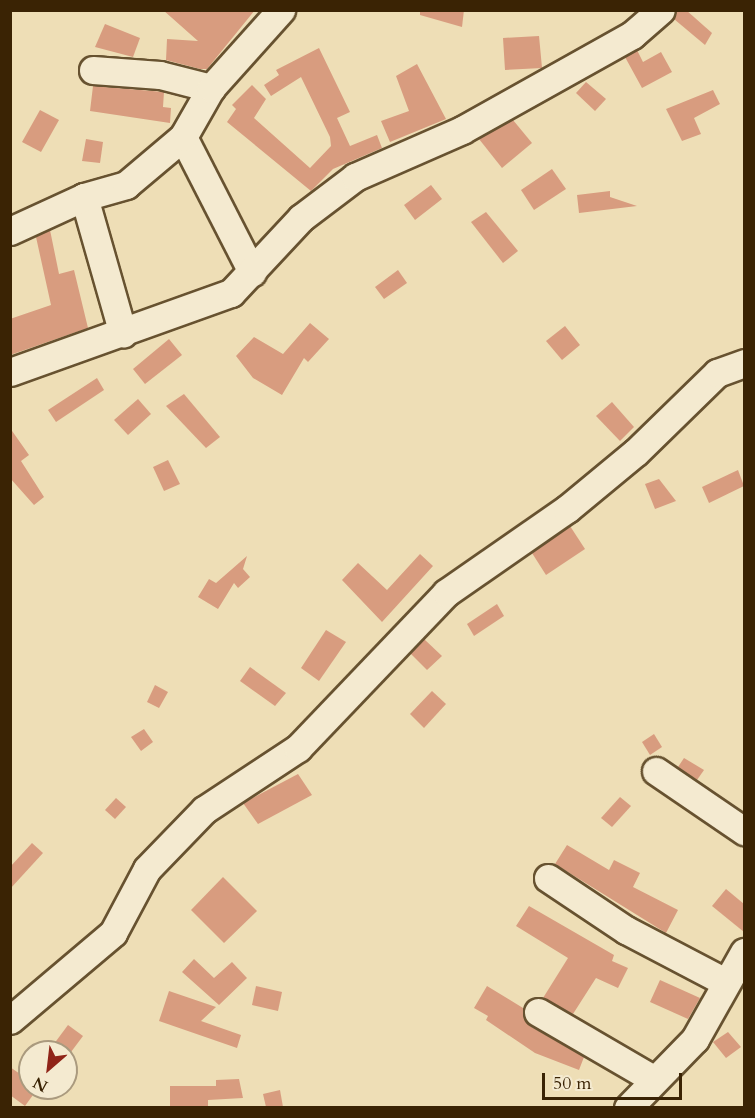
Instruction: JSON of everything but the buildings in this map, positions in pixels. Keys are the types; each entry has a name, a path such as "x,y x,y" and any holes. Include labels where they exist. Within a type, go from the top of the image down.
{"street":[{"path":"10,231 84,197 126,185 183,137 210,88 281,10"},
{"path":"10,372 231,294 301,218 355,177 462,130 632,35 661,10"},
{"path":"93,70 160,75 210,88"},
{"path":"183,137 252,273"},
{"path":"84,197 123,334"},
{"path":"10,1020 113,933 147,869 204,810 297,748 446,592 567,509 636,452 717,373 744,363"},
{"path":"657,771 744,831"},
{"path":"548,878 626,930 725,982"},
{"path":"628,1107 652,1078 695,1039 725,982 744,952"},
{"path":"538,1012 652,1078"}]}
